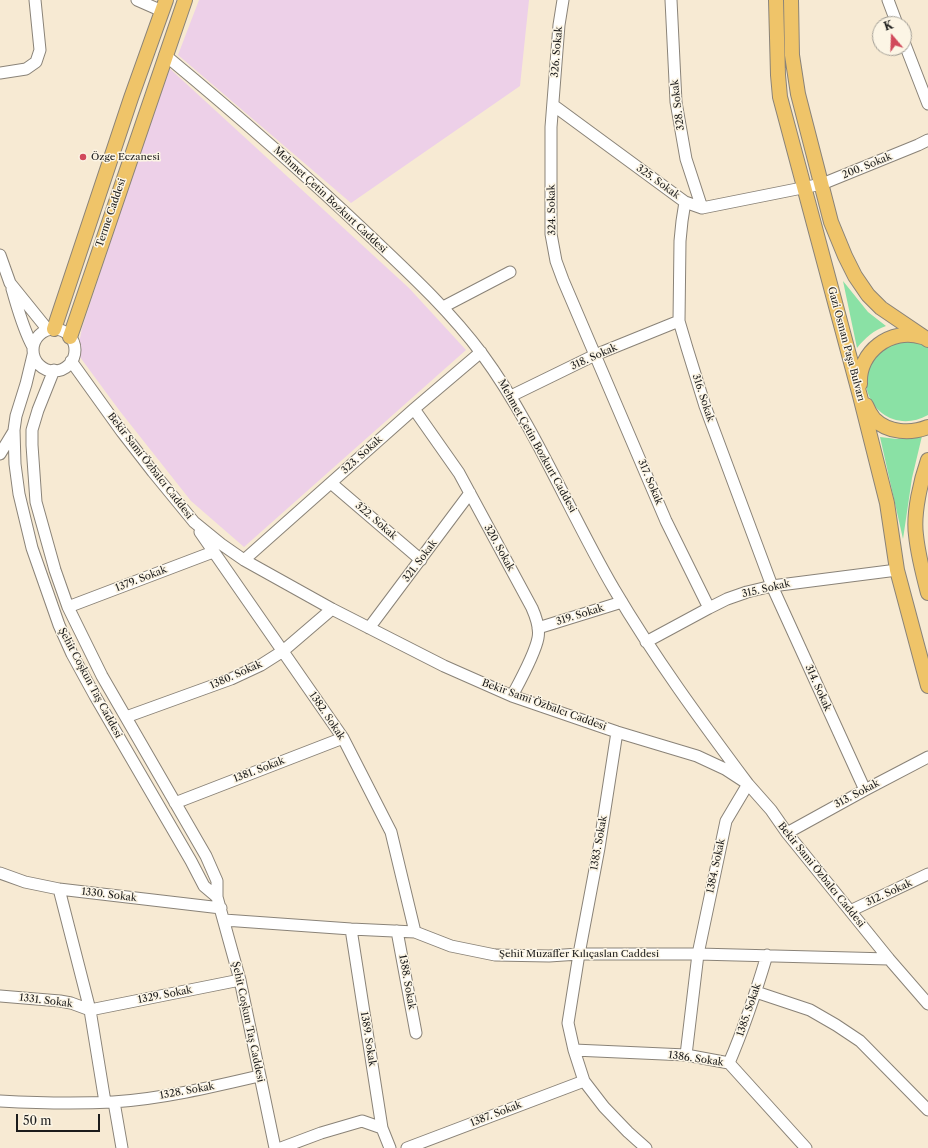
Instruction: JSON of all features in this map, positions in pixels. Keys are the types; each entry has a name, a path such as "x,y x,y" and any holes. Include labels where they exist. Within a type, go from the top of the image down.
{"main road":[{"name":"Terme Caddesi","path":"70,336 185,0"},
{"name":"Gazi Osman Paşa Bulvarı","path":"776,0 780,97 887,503 897,570 928,686"},
{"path":"791,0 792,55 797,87 832,222 845,256 855,276 868,295 881,308 927,339"},
{"name":"Terme Caddesi","path":"51,329 164,5"},
{"path":"927,339 918,336 903,335 889,338 876,346 867,357 859,378 860,396 874,418 892,429 907,432 928,427"},
{"path":"927,583 916,534 920,491 928,460"}],"street":[{"path":"0,73 26,69 36,62 40,50 35,0"},
{"path":"137,0 164,5"},
{"name":"326. Sokak","path":"553,105 559,25 563,0"},
{"name":"328. Sokak","path":"671,0 676,102 686,159 702,208"},
{"path":"888,0 894,16"},
{"name":"Mehmet Çetin Bozkurt Caddesi","path":"165,55 250,126 329,197 443,307 481,352 511,396 622,602 646,642 748,784"},
{"path":"909,56 928,104"},
{"name":"325. Sokak","path":"553,105 685,202 702,208"},
{"name":"324. Sokak","path":"553,105 551,127 551,234 556,261 595,355"},
{"name":"200. Sokak","path":"804,188 822,184 928,140"},
{"path":"702,208 804,188"},
{"name":"316. Sokak","path":"685,202 680,241 679,320 705,406 772,586"},
{"path":"0,255 36,361 47,369 61,369 71,361 74,348 70,336 65,332 51,329 10,283"},
{"path":"443,307 510,272"},
{"name":"318. Sokak","path":"511,396 595,355 679,320"},
{"path":"33,351 38,336 51,329"},
{"name":"Şehit Coşkun Taş Caddesi","path":"33,351 26,384 16,416 14,430 15,464 26,525 39,570 64,639 94,696 191,861 204,886 217,897"},
{"name":"323. Sokak","path":"244,560 414,409 481,352"},
{"name":"317. Sokak","path":"595,355 666,521 709,608"},
{"name":"Bekir Sami Özbalcı Caddesi","path":"71,361 126,437 194,522 244,560 332,609 444,666 512,696 617,732 697,756 725,769 748,784 771,810 787,833 889,959 928,1004"},
{"name":"Şehit Coşkun Taş Caddesi","path":"54,370 38,410 32,430 32,466 38,507 55,570 68,607 102,676 206,856 217,881 217,897 240,980 275,1148"},
{"name":"320. Sokak","path":"414,409 470,493 532,608 538,622 538,638 534,650 512,696"},
{"path":"0,454 14,430"},
{"name":"322. Sokak","path":"331,483 421,560"},
{"name":"321. Sokak","path":"369,628 470,493"},
{"name":"1382. Sokak","path":"194,522 343,738 391,832 414,932"},
{"name":"1379. Sokak","path":"68,607 214,552"},
{"name":"315. Sokak","path":"646,642 727,599 772,586 897,570"},
{"name":"314. Sokak","path":"772,586 865,790"},
{"name":"319. Sokak","path":"538,628 622,602"},
{"name":"1380. Sokak","path":"126,717 231,679 261,665 283,651 332,609"},
{"name":"1383. Sokak","path":"617,732 599,848 579,954 568,1023 574,1050 584,1081 604,1107 646,1148"},
{"name":"1381. Sokak","path":"175,803 343,738"},
{"name":"313. Sokak","path":"787,833 928,757"},
{"name":"1384. Sokak","path":"686,1055 698,954 726,821 748,784"},
{"name":"1330. Sokak","path":"0,873 25,882 59,889 221,908"},
{"name":"312. Sokak","path":"850,911 928,874"},
{"path":"59,889 90,1010 109,1102 122,1148"},
{"name":"Şehit Muzaffer Kılıçaslan Caddesi","path":"224,920 414,932 451,946 495,955 549,956 579,954 698,954 889,959"},
{"name":"1389. Sokak","path":"351,929 382,1128 390,1148"},
{"name":"1388. Sokak","path":"397,931 416,1033"},
{"name":"1385. Sokak","path":"728,1063 740,1038 767,955"},
{"name":"1329. Sokak","path":"90,1010 240,980"},
{"path":"756,992 810,1010 836,1024 860,1041 928,1110"},
{"name":"1331. Sokak","path":"0,996 60,1001 71,1003 90,1010"},
{"name":"1386. Sokak","path":"574,1050 686,1055 728,1063 806,1148"},
{"name":"1328. Sokak","path":"0,1101 38,1103 109,1102 186,1092 259,1076"},
{"name":"1387. Sokak","path":"407,1148 584,1081"},
{"path":"280,1148 321,1133 362,1121 382,1128"}],"shaded area":[{"path":"199,0 529,0 520,86 351,203 178,55"},
{"path":"168,67 409,288 466,350 244,547 191,501 119,410 77,353 82,328"}],"green space":[{"path":"843,281 868,312 886,326 870,335 857,348"},
{"path":"905,341 919,343 928,348 928,415 911,421 895,420 882,413 872,402 867,389 867,374 872,360 885,347"},
{"path":"922,436 912,478 903,539 880,437 897,439"}],"place":[{"name":"Özge Eczanesi","path":"83,157"}]}
